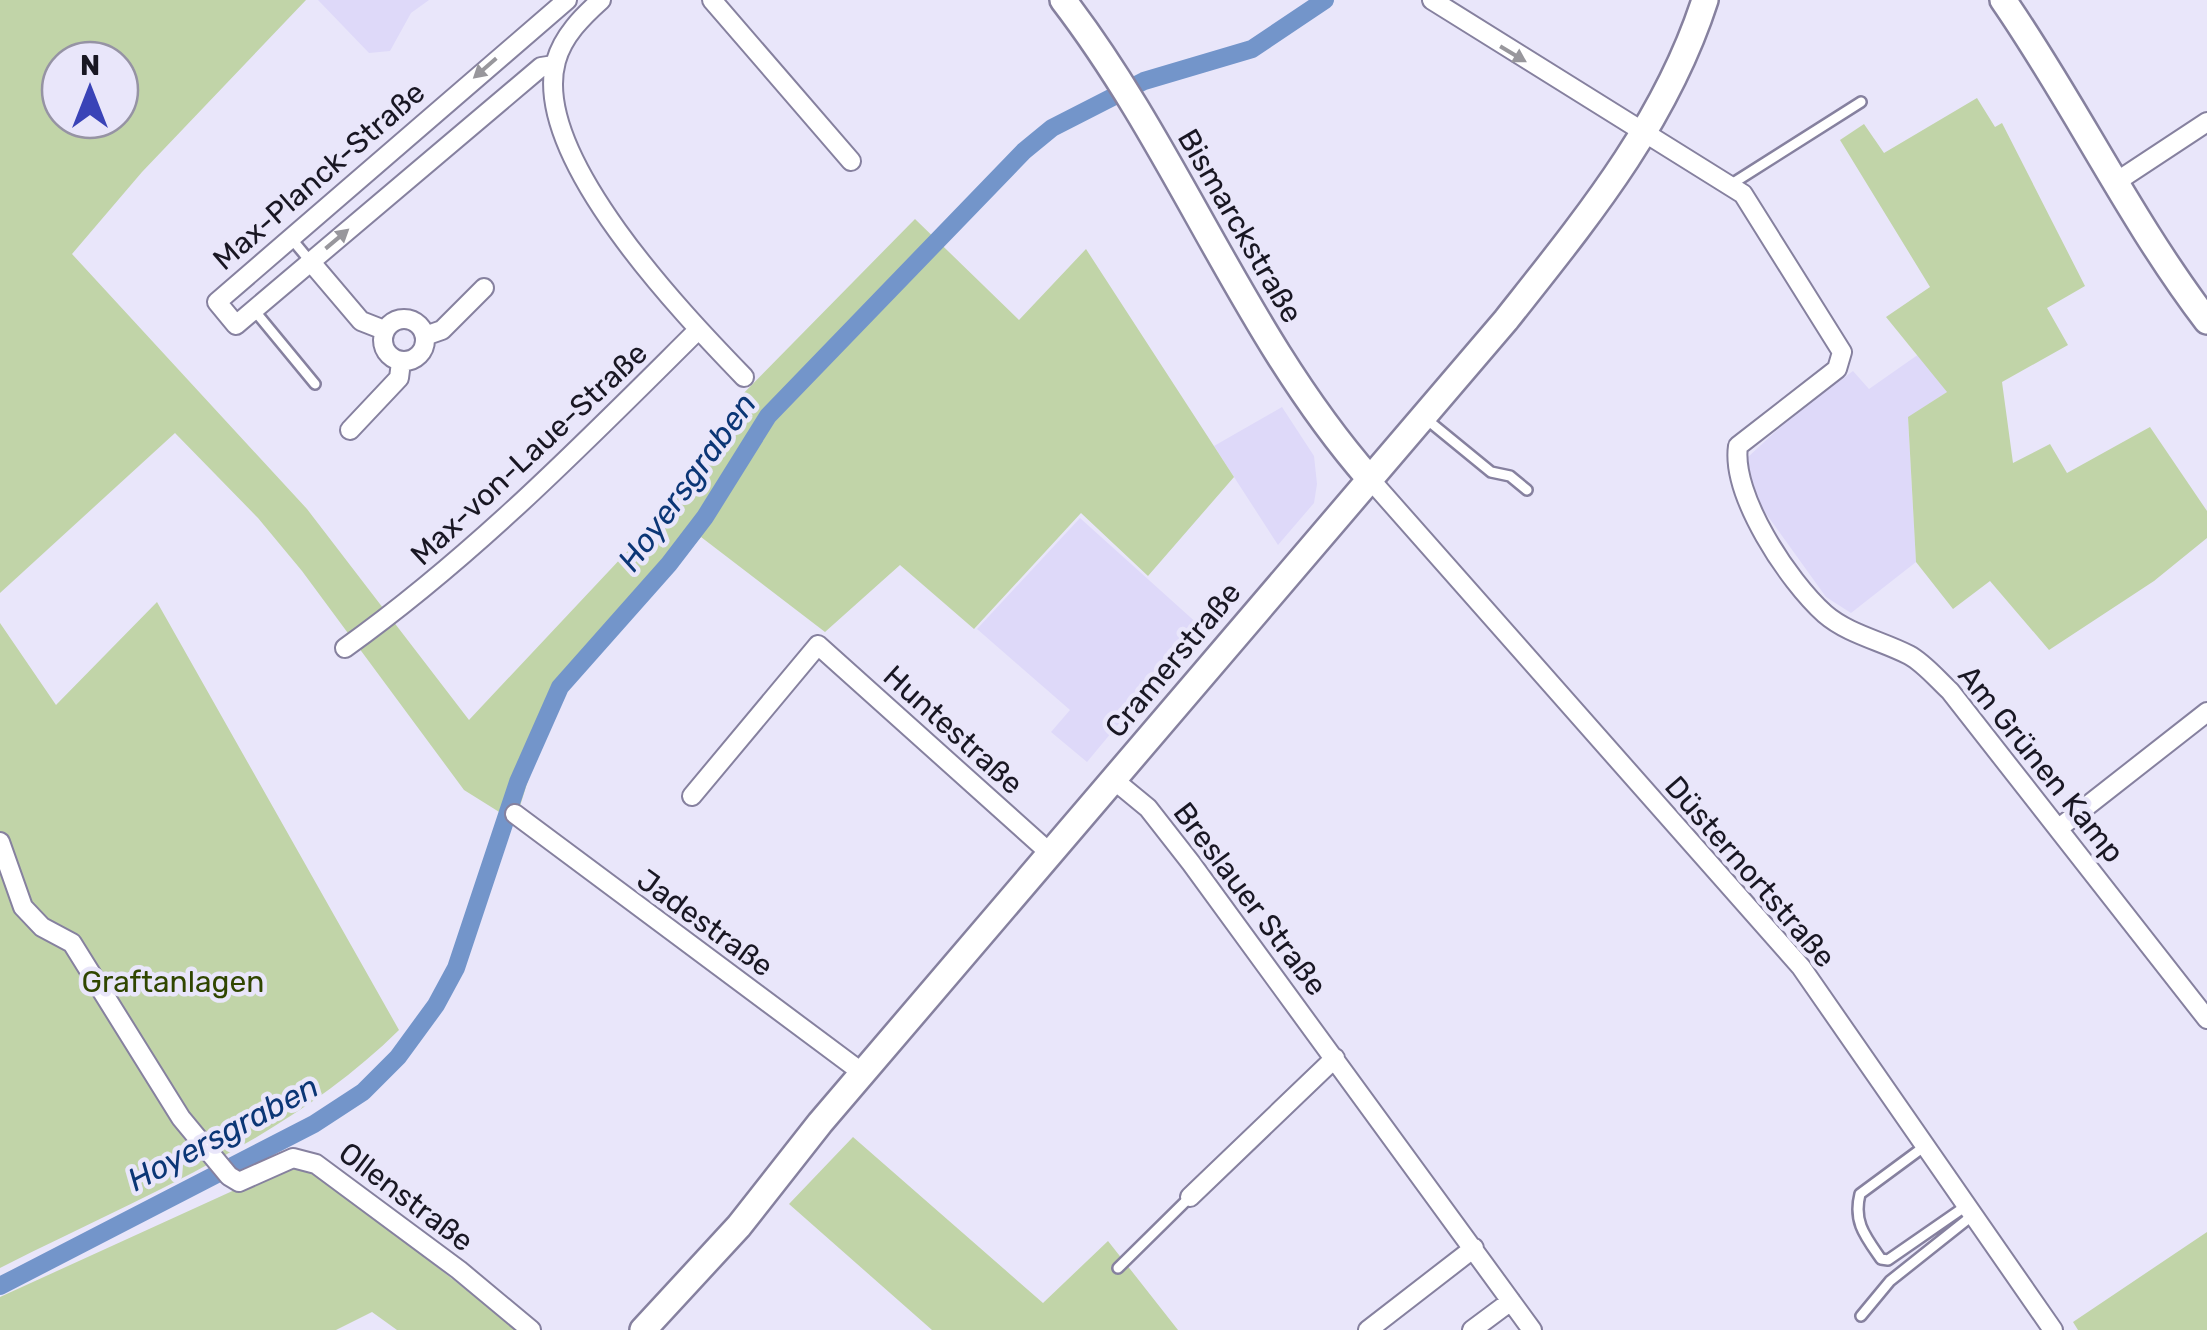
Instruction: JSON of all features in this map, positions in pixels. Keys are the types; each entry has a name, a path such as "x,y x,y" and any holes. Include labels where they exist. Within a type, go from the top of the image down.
{"main road":[{"name":"Bismarckstraße","path":"1064,0 1124,90 1290,378 1369,478"},
{"name":"Cramerstraße","path":"643,1330 738,1226 1592,212 1645,133 1688,46 1705,0"},
{"path":"2003,0 2054,74 2176,281 2207,321"}],"street":[{"path":"712,0 851,161"},
{"name":"Am Grünen Kamp","path":"1432,0 1744,194 1842,352 1837,370 1738,446 1735,466 1747,500 1794,580 1828,616 1913,657 1950,691 2207,1019"},
{"path":"596,1 570,30 554,65 557,117 568,148 641,263 698,330 744,376"},
{"name":"Max-Planck-Straße","path":"554,65 541,67 236,325 217,302 563,2"},
{"path":"2116,182 2207,122"},
{"path":"310,261 361,321 384,330"},
{"path":"425,336 442,330 484,288"},
{"path":"384,330 396,320 411,320 425,336"},
{"path":"384,330 385,352 401,362"},
{"name":"Max-von-Laue-Straße","path":"345,648 431,585 502,523 698,330"},
{"path":"401,362 419,355 425,336"},
{"path":"350,430 398,378 401,362"},
{"name":"Düsternortstraße","path":"1369,478 1801,967 2054,1330"},
{"name":"Huntestraße","path":"692,796 818,644 1052,854"},
{"path":"2059,828 2207,712"},
{"name":"Breslauer Straße","path":"1114,780 1148,808 1532,1330"},
{"name":"Jadestraße","path":"516,814 864,1074"},
{"name":"Ollenstraße","path":"0,842 24,906 42,926 72,943 181,1118 230,1176 239,1182 292,1158 316,1164 458,1270 530,1330"},
{"path":"1190,1197 1335,1058"},
{"path":"1368,1330 1474,1248"},
{"path":"1472,1330 1511,1302"}],"lane":[{"path":"1730,185 1861,102"},
{"path":"290,237 310,261"},
{"path":"254,310 315,384"},
{"path":"1423,416 1491,472 1510,476 1527,490"},
{"path":"1925,1146 1860,1194 1856,1210 1860,1230 1880,1258 1888,1260 1969,1210"},
{"path":"1118,1268 1190,1197"},
{"path":"1860,1316 1890,1281 1969,1210"}],"shaded area":[{"path":"318,0 429,0 411,13 390,51 369,53"},
{"path":"1919,354 1947,392 1908,418 1916,562 1851,613 1826,597 1754,497 1747,458 1790,418 1853,371 1869,389"},
{"path":"1282,407 1314,456 1317,484 1314,503 1278,545 1214,446"},
{"path":"1080,518 1200,626 1087,762 1051,732 1070,710 977,629"}],"green space":[{"path":"0,0 306,0 142,172 72,254 307,509 469,720 655,522 744,418 731,406 915,219 1019,320 1086,249 1234,477 1148,576 1081,513 974,629 900,565 825,632 701,537 570,687 542,736 515,822 464,790 302,571 258,518 175,433 0,593"},
{"path":"1977,98 1995,127 2002,123 2085,286 2047,308 2068,345 2002,382 2013,463 2050,444 2067,473 2150,427 2207,511 2207,538 2154,581 2049,650 1990,581 1953,609 1916,562 1908,417 1947,392 1886,317 1930,287 1840,140 1864,124 1884,153"},
{"name":"Graftanlagen","path":"157,602 399,1030 356,1069 261,1135 0,1268 0,623 56,705"},
{"path":"853,1137 1043,1303 1108,1241 1178,1330 932,1330 789,1204"},
{"path":"298,1166 315,1172 518,1330 397,1330 372,1312 336,1330 0,1330 0,1297 285,1167"},
{"path":"2207,1232 2207,1330 2078,1330 2073,1322"}],"waterway":[{"name":"Hoyersgraben","path":"0,1286 314,1124 363,1092 398,1057 436,1005 456,968 518,782 560,687 669,564 705,517 768,416 1024,151 1052,128 1144,81 1252,49 1325,0"}]}
